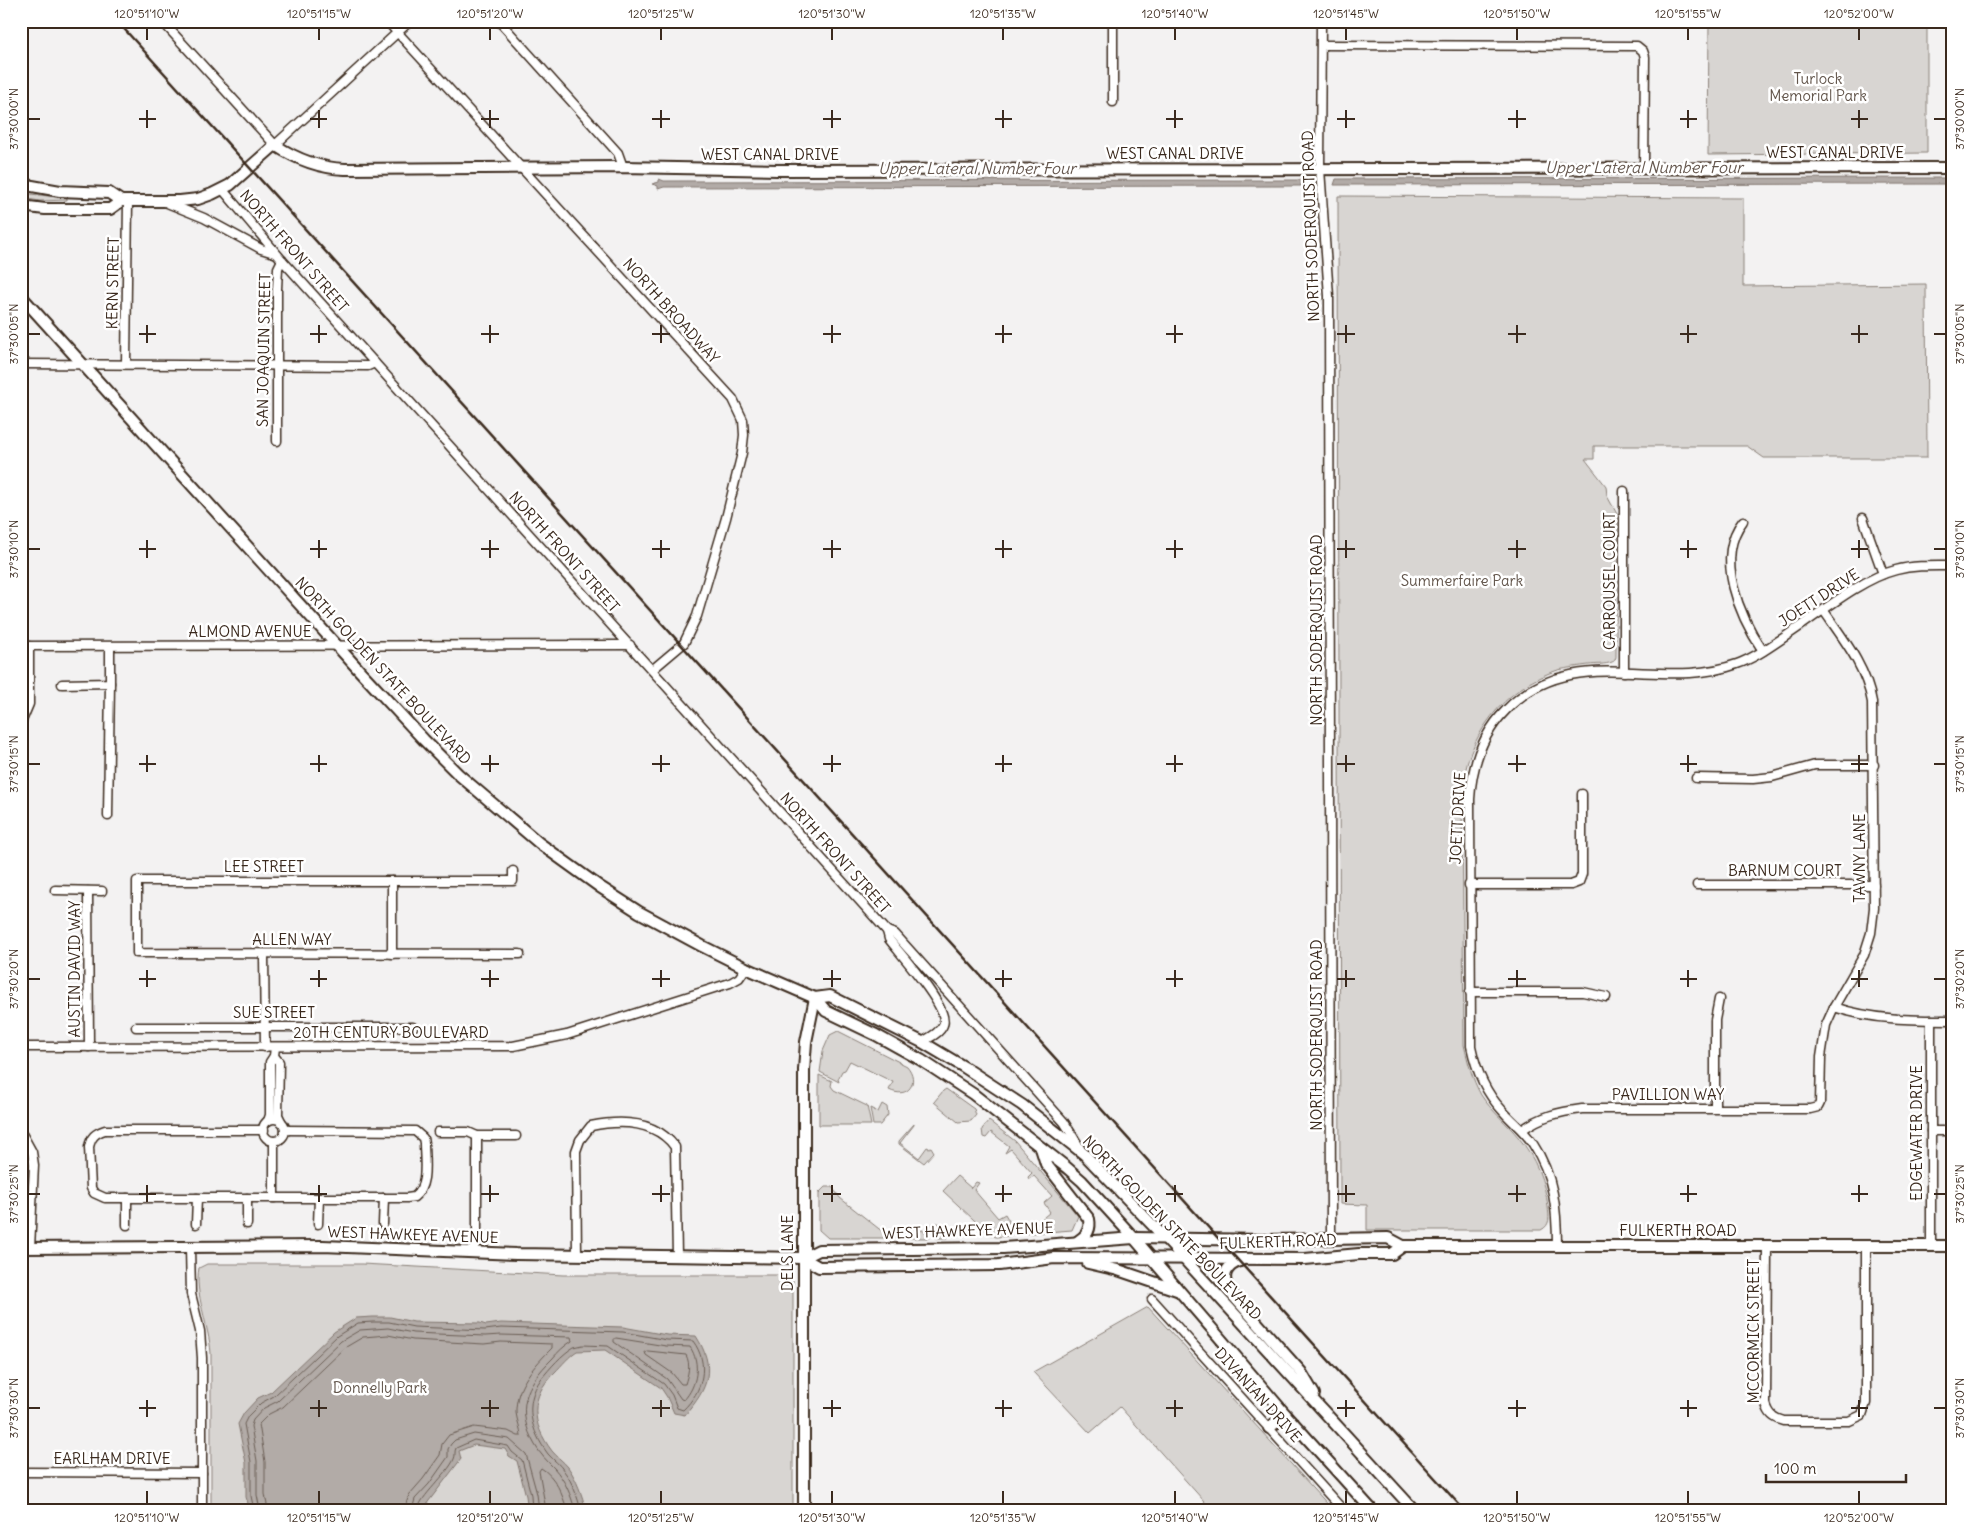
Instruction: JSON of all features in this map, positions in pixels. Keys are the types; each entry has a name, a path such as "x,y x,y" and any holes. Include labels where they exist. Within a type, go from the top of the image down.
{"street":[{"path":"162,21 275,145"},
{"name":"NORTH BROADWAY","path":"387,21 733,399 743,420 742,453 726,518 696,621 684,643 652,670"},
{"path":"21,184 60,191 109,193 124,201 189,200 223,190 250,169 410,21"},
{"path":"499,21 618,153 623,167"},
{"path":"1113,21 1113,102"},
{"name":"NORTH SODERQUIST ROAD","path":"1320,21 1320,169 1329,296 1331,1239"},
{"path":"1321,45 1637,46 1643,51 1645,57 1644,169"},
{"name":"WEST CANAL DRIVE","path":"275,145 300,159 334,168 623,167 777,170 1953,168"},
{"name":"NORTH FRONT STREET","path":"223,190 279,257 375,364 887,931 895,934 1057,1114 1084,1154"},
{"path":"21,206 45,209 110,209 124,201"},
{"name":"KERN STREET","path":"124,201 126,364"},
{"path":"163,201 204,218 279,257"},
{"name":"SAN JOAQUIN STREET","path":"277,441 277,274 279,257"},
{"name":"NORTH GOLDEN STATE BOULEVARD","path":"21,296 336,645 458,774 539,843 600,887 639,912 746,968 815,998 826,1011 891,1043 955,1081 992,1108 1078,1178 1134,1238 1286,1415 1372,1510"},
{"path":"21,364 368,366 375,364"},
{"name":"CARROUSEL COURT","path":"1624,491 1624,672"},
{"path":"1863,518 1883,574"},
{"path":"1743,521 1734,536 1730,560 1733,579 1747,624 1762,651"},
{"name":"JOETT DRIVE","path":"1557,1246 1556,1214 1551,1180 1536,1149 1522,1130 1494,1101 1480,1076 1471,1046 1469,885 1471,782 1480,749 1492,727 1515,702 1535,688 1551,680 1577,673 1691,672 1737,665 1824,611 1851,591 1883,574 1909,567 1953,566"},
{"name":"TAWNY LANE","path":"1818,1107 1822,1099 1823,1043 1826,1025 1834,1007 1856,971 1866,948 1873,920 1874,885 1873,708 1867,679 1853,653 1824,611"},
{"name":"ALMOND AVENUE","path":"25,646 630,645"},
{"path":"21,723 29,704 25,646"},
{"path":"108,816 110,647"},
{"path":"62,684 110,683"},
{"path":"1696,778 1762,778 1815,765 1874,764"},
{"path":"1469,885 1571,885 1579,882 1582,874 1582,794"},
{"name":"LEE STREET","path":"137,881 512,881 512,870"},
{"name":"ALLEN WAY","path":"137,881 137,954 520,954"},
{"path":"392,881 392,954"},
{"name":"BARNUM COURT","path":"1697,885 1874,885"},
{"path":"55,890 102,891"},
{"name":"AUSTIN DAVID WAY","path":"88,891 89,1047"},
{"name":"NORTH FRONT STREET","path":"887,931 888,939 937,1000 944,1014 942,1028 922,1042"},
{"path":"264,954 265,1047"},
{"name":"20TH CENTURY BOULEVARD","path":"21,1047 500,1046 525,1044 567,1035 730,983 739,978 746,968"},
{"path":"1470,992 1583,992 1606,997"},
{"name":"NORTH GOLDEN STATE BOULEVARD","path":"815,998 830,996 922,1042 995,1086 1084,1154 1165,1238 1414,1510"},
{"name":"DELS LANE","path":"804,1510 804,1064 808,1028 815,998"},
{"path":"1715,1108 1715,1020 1719,999"},
{"path":"1834,1007 1878,1017 1953,1020"},
{"name":"EDGEWATER DRIVE","path":"1931,1020 1931,1246"},
{"name":"SUE STREET","path":"136,1027 413,1026"},
{"path":"274,1141 266,1136 264,1130 270,1115 270,1062 274,1056 275,1047"},
{"path":"274,1056 279,1062 278,1115 285,1130 283,1136 274,1141"},
{"name":"PAVILLION WAY","path":"1522,1130 1547,1116 1582,1109 1810,1109 1818,1107"},
{"path":"268,1121 274,1119 281,1121"},
{"path":"577,1255 576,1151 578,1145 591,1126 628,1123 651,1127 666,1135 675,1147 677,1256"},
{"path":"264,1130 105,1130 99,1132 90,1141 89,1147 91,1188 94,1193 104,1198 384,1198 414,1197 422,1188 424,1182 424,1143 419,1134 409,1130 285,1130"},
{"path":"1931,1131 1953,1131"},
{"path":"21,1132 32,1152 34,1164 26,1248"},
{"path":"438,1132 468,1132 477,1136 516,1136"},
{"path":"473,1252 477,1234 477,1136"},
{"path":"274,1141 274,1198"},
{"path":"1040,1148 1046,1164 1090,1219 1088,1232 1077,1241"},
{"path":"127,1198 127,1224"},
{"path":"196,1224 197,1198"},
{"path":"247,1198 247,1224"},
{"path":"318,1198 318,1224"},
{"path":"384,1198 384,1224"},
{"name":"FULKERTH ROAD","path":"1165,1238 1388,1238 1403,1246 1953,1246"},
{"name":"WEST HAWKEYE AVENUE","path":"26,1248 323,1246 577,1255 803,1258 819,1250 990,1248 1077,1241 1165,1238"},
{"name":"FULKERTH ROAD","path":"1150,1258 1305,1259 1358,1254 1392,1254 1403,1246"},
{"name":"MCCORMICK STREET","path":"1767,1246 1766,1404 1771,1416 1784,1421 1849,1421 1862,1415 1866,1403 1866,1246"},
{"path":"190,1247 191,1294 200,1331 202,1358 202,1510"},
{"name":"WEST HAWKEYE AVENUE","path":"803,1258 819,1267 1000,1265 1054,1258 1150,1258"},
{"path":"1054,1258 1118,1270 1178,1290"},
{"path":"1250,1260 1236,1263 1225,1272 1224,1279 1228,1290 1301,1372 1325,1412"},
{"name":"DIVANIAN DRIVE","path":"1152,1298 1343,1510"},
{"path":"1269,1428 1286,1415"},
{"name":"EARLHAM DRIVE","path":"21,1472 202,1473"}],"green space":[{"name":"Turlock Memorial Park","path":"1709,21 1927,21 1927,153 1708,155"},
{"path":"21,193 67,198 67,200 40,201 21,198"},
{"name":"Summerfaire Park","path":"1338,196 1743,198 1743,286 1926,284 1927,458 1764,458 1747,446 1594,446 1594,459 1585,459 1606,486 1607,496 1617,514 1616,657 1613,662 1606,664 1558,670 1521,688 1505,701 1491,716 1471,752 1465,772 1462,793 1464,1045 1473,1077 1481,1095 1525,1145 1538,1170 1547,1198 1549,1214 1548,1223 1541,1230 1367,1230 1367,1205 1340,1204"},
{"path":"838,1031 907,1066 911,1072 912,1083 907,1091 902,1093 889,1090 893,1082 850,1061 845,1070 842,1071 838,1079 839,1082 820,1072 823,1051 830,1035"},
{"path":"819,1075 832,1081 831,1086 834,1090 867,1106 871,1125 819,1125"},
{"path":"946,1089 974,1109 976,1115 971,1121 958,1122 934,1102"},
{"path":"882,1104 887,1107 888,1115 880,1125 873,1125 870,1108 878,1112"},
{"path":"989,1121 1015,1141 1078,1216 1072,1230 1021,1234 1021,1226 1024,1222 1028,1222 1032,1227 1050,1212 1044,1203 1052,1196 1034,1176 1029,1179 1028,1177 1032,1173 1011,1149 1005,1153 1009,1146 991,1132 986,1138 983,1137 982,1129"},
{"path":"914,1124 900,1143 919,1158 927,1147 931,1147 934,1152 924,1163 899,1144 899,1141"},
{"path":"957,1176 971,1188 976,1182 979,1183 974,1190 998,1218 1005,1214 1009,1221 1010,1236 996,1237 989,1234 943,1191"},
{"path":"825,1187 832,1187 840,1198 888,1236 888,1238 828,1238 819,1230 819,1193"},
{"path":"934,1223 945,1227 947,1238 936,1238 926,1228"},
{"path":"923,1230 930,1238 892,1238 892,1233 913,1233"},
{"name":"Donnelly Park","path":"207,1264 362,1264 563,1275 788,1275 793,1280 793,1510 211,1510 211,1353 198,1288 199,1268"},
{"path":"1148,1307 1333,1510 1212,1510 1120,1407 1090,1433 1033,1372"}],"water":[{"path":"1953,178 1953,184 1334,185 1336,179"},
{"path":"659,179 664,181 1301,180 1301,186 664,187 658,189 658,186 652,184 659,182"},
{"path":"390,1317 414,1322 480,1323 486,1325 501,1323 623,1327 667,1335 696,1336 706,1358 707,1377 700,1396 685,1415 674,1413 661,1388 605,1350 577,1351 555,1372 547,1381 537,1401 537,1420 545,1441 568,1467 574,1477 586,1510 528,1510 517,1461 509,1456 505,1449 474,1445 459,1451 461,1459 422,1510 250,1510 246,1497 246,1463 238,1424 244,1413 258,1398 271,1392 334,1332 356,1318"}],"railway":[{"path":"117,21 1464,1510"}],"water label":[{"name":"Upper Lateral Number Four","path":"1644,167"},
{"name":"Upper Lateral Number Four","path":"977,168"}]}
